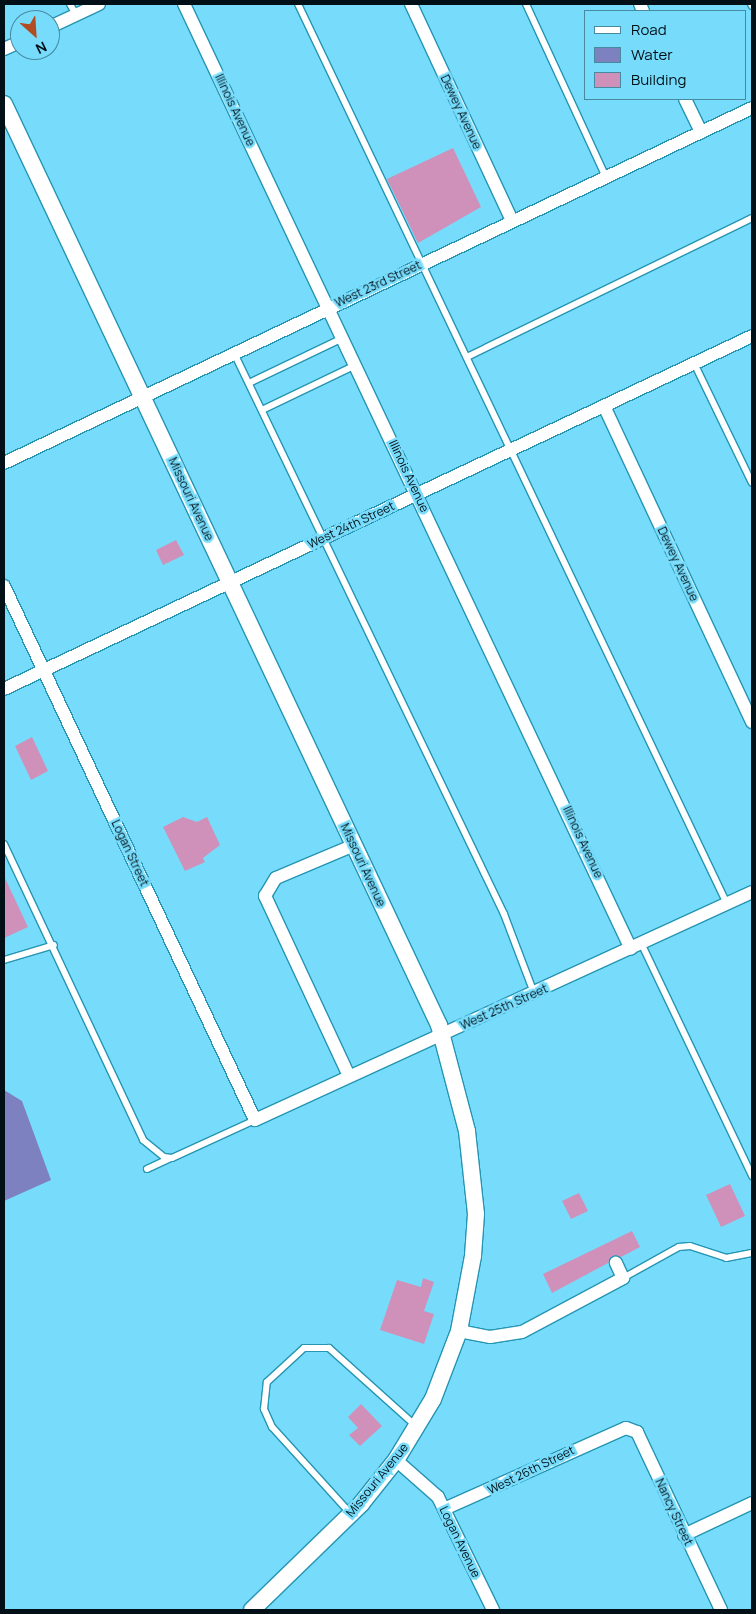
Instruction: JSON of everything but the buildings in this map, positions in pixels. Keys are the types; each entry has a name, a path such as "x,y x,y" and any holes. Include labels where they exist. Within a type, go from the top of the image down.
{"street":[{"path":"60,19 73,9 99,4"},
{"name":"Illinois Avenue","path":"184,4 417,494 637,947"},
{"name":"Dewey Avenue","path":"411,4 512,221"},
{"path":"685,100 701,132"},
{"name":"Missouri Avenue","path":"4,104 442,1034 467,1130 476,1214 470,1280 459,1331 417,1427 396,1460 350,1514 252,1610"},
{"name":"West 23rd Street","path":"4,463 234,352 752,108"},
{"name":"West 24th Street","path":"4,688 752,336"},
{"name":"Dewey Avenue","path":"604,406 752,722"},
{"name":"Logan Street","path":"4,586 255,1120"},
{"path":"349,1076 265,896 276,878 354,845"},
{"name":"West 25th Street","path":"255,1120 442,1034 535,994 752,892"},
{"path":"459,1331 490,1337 522,1332 624,1278 616,1263"},
{"name":"West 26th Street","path":"444,1509 617,1429"},
{"name":"Nancy Street","path":"617,1429 637,1432 721,1610"},
{"name":"Logan Avenue","path":"396,1460 438,1497 493,1610"},
{"path":"684,1535 752,1503"}],"lane":[{"path":"298,4 512,449 727,904"},
{"path":"526,4 606,177"},
{"path":"467,357 752,218"},
{"path":"249,383 343,338"},
{"path":"234,352 512,930 535,994"},
{"path":"694,364 752,483"},
{"path":"262,410 356,365"},
{"path":"4,844 54,945 143,1140 164,1157 172,1158"},
{"path":"4,960 54,945"},
{"path":"637,947 752,1176"},
{"path":"148,1169 255,1120"},
{"path":"624,1278 679,1248 690,1246 726,1258 752,1253"},
{"path":"350,1514 272,1427 264,1409 267,1382 304,1348 329,1348 417,1427"}],"water":[{"path":"4,1090 22,1101 51,1180 4,1201"}]}
